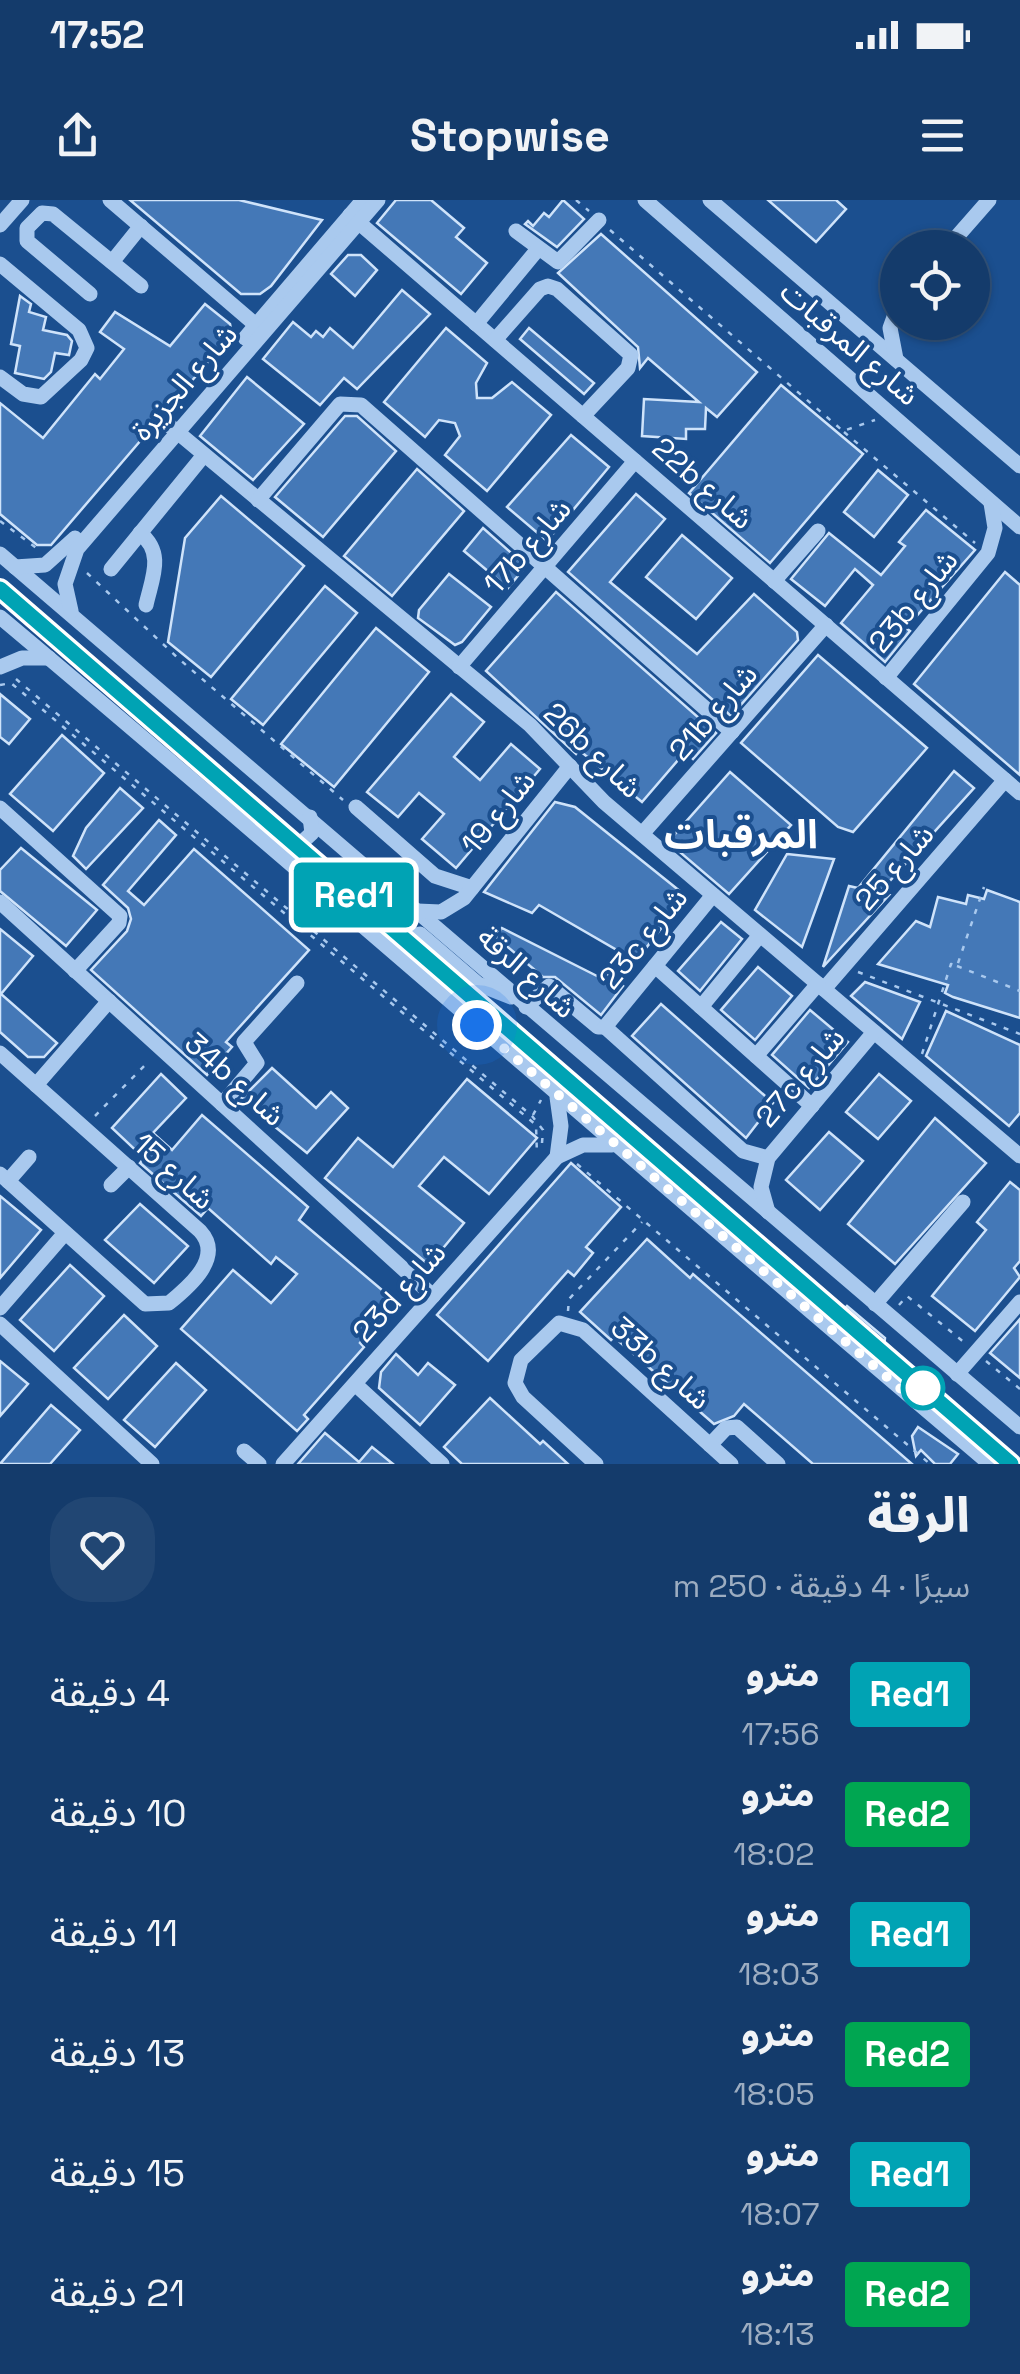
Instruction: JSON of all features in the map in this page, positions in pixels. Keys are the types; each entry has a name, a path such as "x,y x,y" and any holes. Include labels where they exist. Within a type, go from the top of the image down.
{"street":[{"path":"0,214 12,200"},
{"path":"0,225 22,200"},
{"path":"110,200 260,328"},
{"name":"شارع الجزيرة","path":"354,219 363,200"},
{"name":"شارع الجزيرة","path":"15,566 45,565 57,558 354,219 378,200"},
{"name":"شارع المرقبات","path":"645,200 1020,528"},
{"path":"699,200 752,234"},
{"name":"شارع المرقبات","path":"710,200 1020,466"},
{"path":"963,230 989,200"},
{"path":"90,294 30,245 27,228 42,213 50,212 140,286"},
{"name":"22b شارع","path":"354,219 1020,793"},
{"path":"516,232 560,262 599,220"},
{"path":"112,262 141,226"},
{"path":"476,324 538,249"},
{"path":"0,264 79,330 87,348 81,360 41,398 29,397 0,377"},
{"path":"495,340 540,290 548,286 557,289 630,355 628,368 582,416"},
{"path":"892,340 896,360"},
{"path":"258,500 334,409 354,402 732,732"},
{"name":"شارع الجزيرة","path":"72,614 65,584 73,556 174,429"},
{"name":"26b شارع","path":"174,429 460,667 642,834 1018,1150"},
{"path":"111,570 204,454"},
{"name":"17b شارع","path":"460,667 635,461"},
{"name":"23b شارع","path":"886,678 988,553 995,528 991,503"},
{"path":"774,581 818,531"},
{"path":"140,534 154,545 156,554 146,605"},
{"name":"شارع الرقة","path":"0,554 1020,1427"},
{"path":"0,617 194,778 612,1145 990,1464"},
{"name":"21b شارع","path":"642,834 826,625"},
{"path":"0,667 22,658 50,658"},
{"name":"شارع 19","path":"416,910 442,912 472,888 570,766"},
{"path":"194,778 222,790 291,845 307,840 312,833 310,817"},
{"name":"شارع 25","path":"756,1056 843,967 1006,780"},
{"path":"350,804 435,876 472,888"},
{"path":"0,808 120,916 119,923 76,971"},
{"name":"23c شارع","path":"520,1002 549,986 598,1027 606,1027 713,894"},
{"name":"34b شارع","path":"0,902 439,1296"},
{"path":"396,952 400,939 420,934 478,984 520,1002"},
{"path":"702,1006 760,935"},
{"path":"656,966 812,1106"},
{"path":"222,1104 257,1063 244,1042 298,983"},
{"path":"36,1085 108,1001"},
{"path":"606,1027 744,1151 768,1158"},
{"name":"27c شارع","path":"770,1216 761,1187 768,1158 874,1032"},
{"name":"شارع 15","path":"0,1053 200,1230 208,1244 204,1268 176,1298 161,1306 145,1304 4,1178"},
{"path":"552,1092 561,1126 552,1162"},
{"path":"552,1162 583,1145 612,1145"},
{"path":"4,1178 29,1157"},
{"name":"23d شارع","path":"283,1464 439,1296 552,1162"},
{"path":"111,1185 129,1167"},
{"path":"874,1304 963,1202"},
{"path":"0,1308 65,1234"},
{"path":"957,1374 1020,1302"},
{"name":"33b شارع","path":"596,1464 523,1397 515,1383 517,1367 544,1333 567,1322 583,1330 731,1464"},
{"path":"0,1324 152,1464"},
{"path":"355,1384 442,1464"},
{"path":"710,1445 729,1426 737,1426 778,1464"},
{"path":"244,1450 259,1464"}],"path":[{"path":"576,200 988,553"},
{"path":"843,431 890,415"},
{"path":"0,521 41,551"},
{"path":"84,567 89,578 178,659 350,804"},
{"path":"0,678 14,678 532,1116 543,1130 541,1154 552,1162"},
{"path":"0,685 12,682 536,1125 537,1156 552,1162 572,1160 930,1464"},
{"path":"957,966 984,887"},
{"path":"917,1068 952,964 1020,991"},
{"path":"843,967 939,1000 1020,1034"},
{"path":"84,1127 161,1049"},
{"path":"532,1116 552,1092"},
{"path":"567,1322 569,1299 644,1220"},
{"path":"905,1313 898,1307 908,1296"}],"building":[{"path":"130,200 239,200 322,220 271,286 260,294 241,294"},
{"path":"396,200 431,200 464,228 456,237 487,263 461,294 377,223"},
{"path":"563,200 584,219 557,247 525,224 528,221 533,226 544,213 549,217"},
{"path":"768,200 836,200 846,209 816,242"},
{"path":"601,234 757,372 717,417 706,408 705,429 686,429 686,439 642,436 644,399 699,402 648,358 640,368 638,347 558,273"},
{"path":"348,255 361,255 377,270 355,296 331,274"},
{"path":"402,290 430,314 357,389 344,378 320,405 263,359 293,322 311,337 316,331 323,337 330,328 353,348"},
{"path":"20,296 31,304 29,312 46,317 43,330 67,335 72,341 69,355 55,353 51,372 44,379 15,373 20,346 11,344"},
{"path":"205,304 230,324 232,334 51,545 37,545 0,514 0,403 43,438 95,374 100,379 124,349 100,332 115,312 170,346"},
{"path":"446,328 487,363 476,383 477,398 492,398 512,382 551,415 487,491 445,455 460,436 455,423 439,420 425,437 384,402"},
{"path":"529,328 594,383 584,394 520,339"},
{"path":"247,377 304,424 253,480 200,436"},
{"path":"781,385 863,454 770,563 689,493"},
{"path":"345,416 357,416 396,451 323,537 275,497"},
{"path":"571,435 609,467 547,541 507,507"},
{"path":"417,469 464,511 392,596 344,556"},
{"path":"878,470 908,495 874,537 844,512"},
{"path":"636,494 665,519 610,582 697,654 754,594 797,632 798,640 731,716 568,572"},
{"path":"221,496 304,566 211,677 168,642 185,538"},
{"path":"926,510 975,550 906,628 910,631 885,662 841,623 873,585 855,569 825,606 791,579 829,533 881,575 905,546 899,542"},
{"path":"483,528 526,566 508,588 464,551"},
{"path":"682,535 732,578 696,619 646,577"},
{"path":"1005,572 1020,585 1020,775 914,684"},
{"path":"449,574 491,607 462,642 455,645 418,618 419,610"},
{"path":"325,586 357,613 263,725 231,699"},
{"path":"556,592 716,733 693,759 685,752 642,802 579,750 576,754 486,671"},
{"path":"376,628 429,672 334,787 281,744"},
{"path":"818,655 927,748 853,832 838,827 741,743"},
{"path":"0,694 30,719 9,744 0,737"},
{"path":"451,694 484,722 454,757 480,780 511,744 540,769 456,868 422,839 444,814 419,793 398,817 367,792"},
{"path":"62,735 104,773 53,831 10,794"},
{"path":"954,771 974,788 879,893 889,895 823,967 849,886 858,888"},
{"path":"730,772 791,825 729,894 668,842"},
{"path":"120,788 143,808 86,869 73,856 86,828"},
{"path":"555,802 575,807 686,896 636,961 539,905 532,913 484,892"},
{"path":"159,820 176,835 128,891 144,905 194,849 309,950 226,1042 232,1047 207,1075 91,970 127,931 131,919 128,908 103,885"},
{"path":"21,848 97,910 66,946 0,891 0,870"},
{"path":"787,854 834,859 802,947 755,910"},
{"path":"987,890 1020,902 1020,1018 953,997 945,993 948,985 878,964 916,921 930,927 938,897 966,904 968,895 984,899"},
{"path":"721,922 742,939 700,991 678,971"},
{"path":"502,928 599,977 604,971 623,986 601,1015 555,977 543,977 496,937"},
{"path":"0,929 33,956 1,994 57,1043 44,1057 28,1057 0,1032"},
{"path":"758,967 792,996 755,1040 721,1010"},
{"path":"865,982 920,1002 902,1039 851,996"},
{"path":"661,1004 773,1103 746,1138 632,1036"},
{"path":"810,1010 848,1042 809,1088 772,1055"},
{"path":"946,1011 1020,1045 1020,1113 1009,1126 926,1056"},
{"path":"272,1068 316,1108 331,1092 348,1108 307,1153 241,1099"},
{"path":"161,1074 186,1098 153,1133 172,1150 202,1115 308,1207 299,1220 388,1295 387,1308 360,1343 364,1347 304,1415 308,1419 297,1431 181,1329 233,1270 271,1303 297,1274 276,1257 271,1264 208,1208 201,1216 140,1163 144,1158 112,1128"},
{"path":"879,1074 911,1101 878,1139 846,1112"},
{"path":"467,1079 537,1138 489,1194 444,1157 419,1186 464,1223 429,1265 325,1178 358,1138 393,1167"},
{"path":"935,1118 986,1163 895,1264 848,1224"},
{"path":"829,1132 863,1161 820,1210 786,1180"},
{"path":"571,1163 621,1207 586,1247 593,1253 574,1276 568,1271 488,1361 437,1315"},
{"path":"1010,1182 1020,1190 1020,1261 1014,1268 1020,1277 975,1331 932,1296 986,1230 977,1222"},
{"path":"0,1196 41,1230 0,1278"},
{"path":"140,1204 188,1246 154,1283 105,1240"},
{"path":"647,1239 690,1278 693,1274 912,1464 813,1464 744,1404 734,1416 714,1424 614,1337 611,1340 580,1312"},
{"path":"70,1265 104,1296 54,1351 20,1320"},
{"path":"847,1306 885,1338 884,1348 874,1348 838,1316"},
{"path":"124,1315 157,1346 108,1399 74,1368"},
{"path":"1020,1319 1020,1378 990,1353"},
{"path":"396,1354 418,1375 428,1363 455,1385 420,1425 379,1388 381,1372"},
{"path":"0,1361 28,1384 0,1416"},
{"path":"176,1363 206,1390 155,1447 124,1420"},
{"path":"490,1398 568,1464 462,1464 444,1447"},
{"path":"51,1405 80,1430 50,1464 0,1464"},
{"path":"918,1427 958,1454 950,1464 935,1464 921,1450 916,1456 912,1436"},
{"path":"325,1433 359,1462 372,1447 393,1464 298,1464"}],"metro line":[{"name":"Red1","path":"0,589 1011,1464"}],"district":[{"name":"المرقبات","path":"741,834"}],"route":[{"path":"477,1025 612,1145 902,1390 923,1388"}]}
